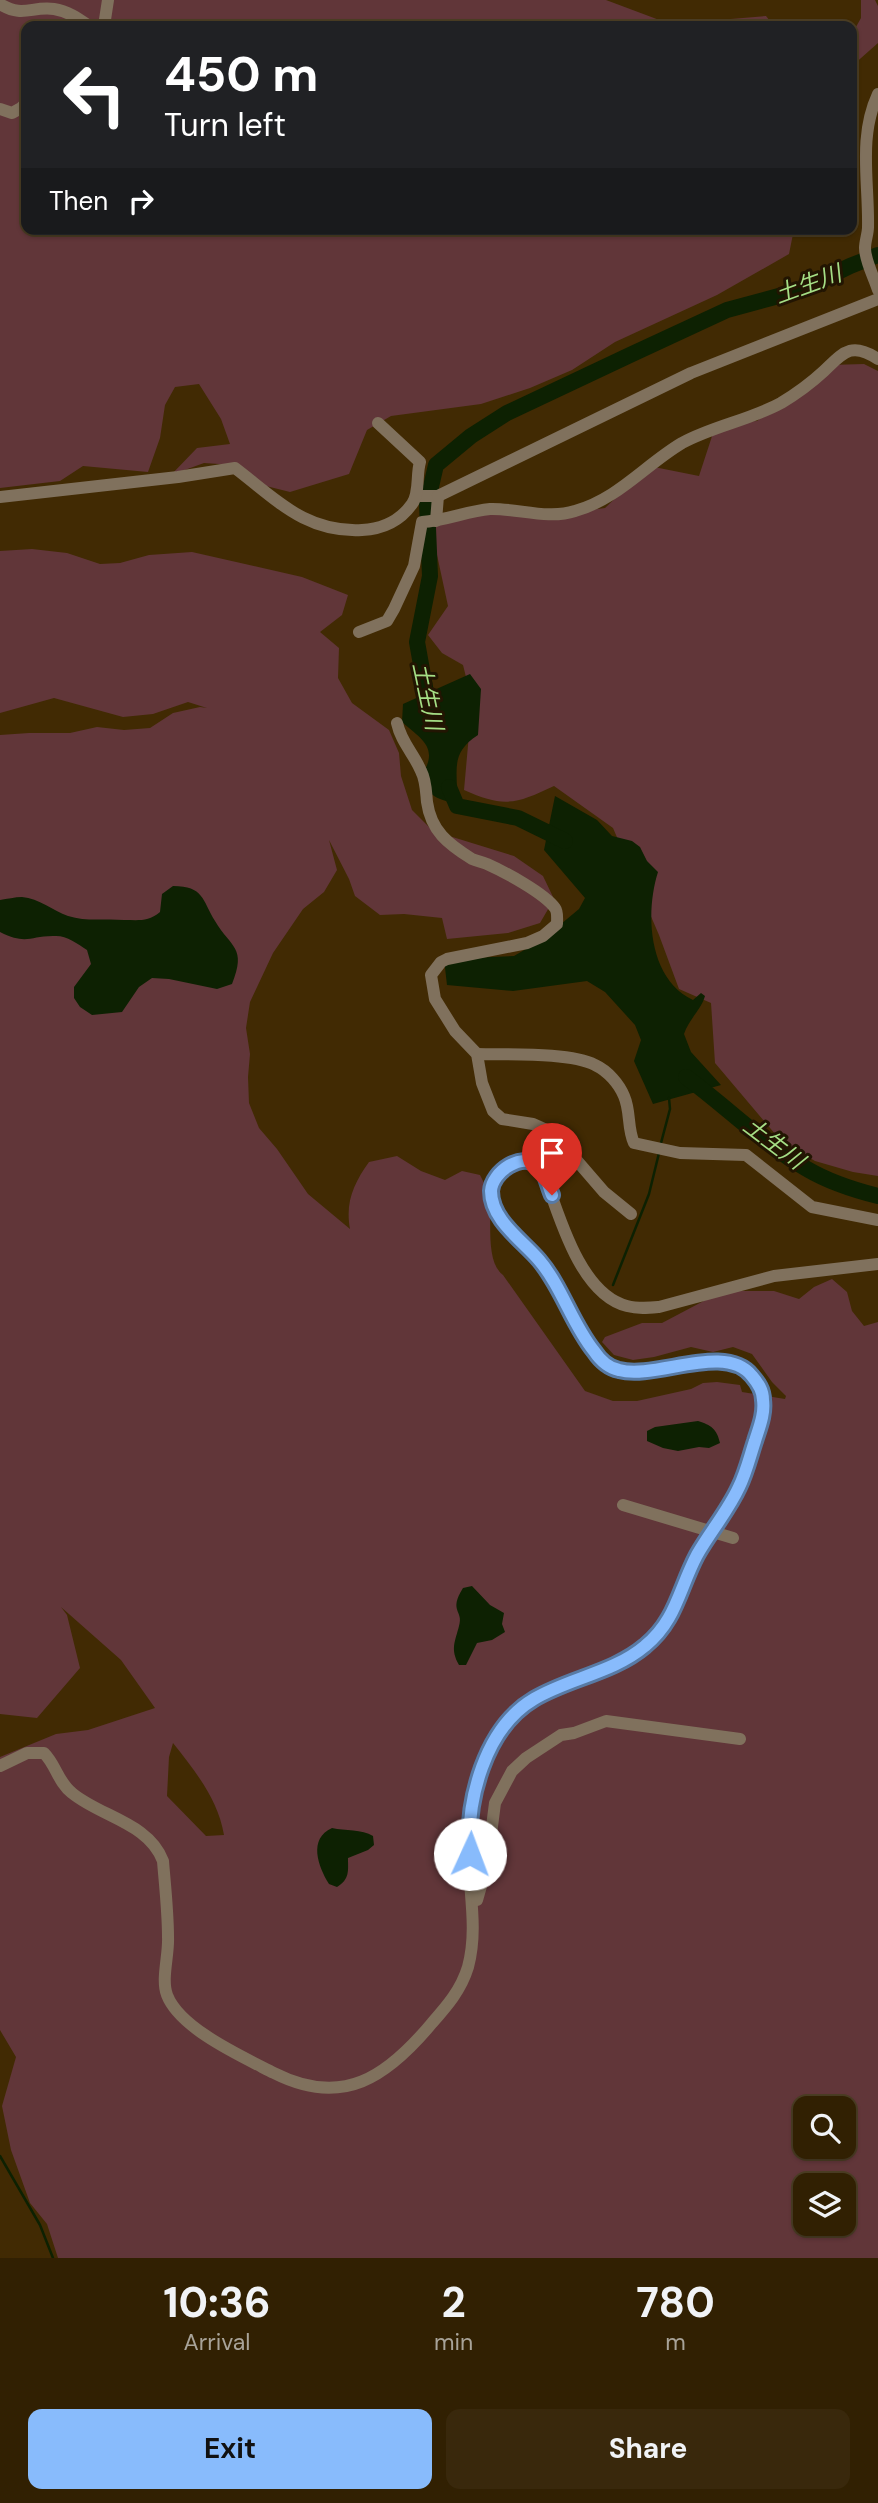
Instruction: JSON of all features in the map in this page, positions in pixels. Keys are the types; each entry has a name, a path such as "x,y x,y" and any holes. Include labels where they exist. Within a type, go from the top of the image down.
{"street":[{"path":"105,21 108,0"},
{"path":"1,9 15,12 53,9 74,15 82,21"},
{"path":"878,94 872,107 867,134 865,168 868,228 864,250 878,290"},
{"path":"0,109 12,113 21,108"},
{"path":"864,250 878,243"},
{"path":"416,496 436,496 691,373 878,299"},
{"path":"359,632 387,621 394,609 414,566 422,522 489,509 571,513 593,505 620,490 694,437 768,410 789,398 824,371 834,359 848,351 860,351 878,359"},
{"path":"0,497 235,468 291,512 317,526 374,530 394,522 412,504 416,496 416,473 420,462 379,423"},
{"path":"436,496 436,521"},
{"path":"397,723 400,738 423,775 429,814 440,835 474,860 488,864 536,892 556,909 557,923 543,936 514,946 440,962 430,975 435,999 455,1031 477,1054 482,1083 493,1111 502,1119 533,1124 553,1133 604,1192 631,1214"},
{"path":"477,1054 574,1059 595,1064 609,1074 624,1094 629,1108 629,1131 634,1143 680,1153 746,1155 813,1207 878,1220"},
{"path":"0,1766 27,1753 44,1753 53,1761 60,1780 68,1790 88,1806 132,1827 159,1851 163,1861 168,1938 165,1991 174,2008 223,2047 284,2078 314,2088 349,2087 380,2073 410,2050 456,1996 467,1969 473,1917 468,1835 477,1783 496,1738 512,1716 535,1698 615,1665 643,1648 665,1627 697,1556 740,1486 761,1422 764,1400 760,1386 746,1368 730,1362 631,1372 607,1365 593,1351 540,1261 507,1227 498,1213 491,1191 494,1183 507,1166 517,1161 532,1162 538,1166 543,1171 570,1244 584,1270 596,1286 626,1306 659,1307 774,1276 878,1264"},
{"path":"623,1505 733,1538"},
{"path":"473,1917 487,1865 495,1803 512,1771 526,1758 561,1735 574,1734 606,1721 740,1740"}],"shaded area":[{"path":"0,0 606,0 662,21 21,21 21,235 793,235 789,254 717,295 615,342 572,370 530,388 481,404 391,416 367,430 349,474 290,492 258,484 234,465 204,463 171,475 197,448 230,444 221,419 199,384 175,387 165,405 160,438 148,472 83,466 60,481 0,488"},
{"path":"861,0 875,0 878,6 878,43 857,62 857,25 861,18"},
{"path":"766,16 770,21 706,21"},
{"path":"864,364 878,371 878,1176 815,1161 781,1141 715,1063 711,1003 679,989 613,828 554,786 530,797 510,802 490,800 464,790 472,701 463,665 442,653 428,635 448,606 431,527 467,512 554,515 605,508 649,466 699,476 716,424 757,421 829,365"},
{"path":"32,549 67,553 100,564 120,563 149,555 192,552 302,577 348,595 342,615 320,632 339,648 338,678 352,703 389,730 399,753 401,776 412,810 433,831 514,856 543,876 554,899 540,923 508,933 447,939 442,918 404,914 380,915 355,896 329,840 337,870 324,892 303,909 273,953 250,1002 246,1028 250,1054 249,1103 259,1128 308,1194 350,1229 352,1193 369,1162 397,1156 421,1171 445,1180 462,1171 480,1175 489,1195 491,1249 497,1268 585,1391 613,1401 637,1401 691,1389 703,1383 717,1382 740,1385 742,1392 785,1399 786,1396 752,1354 733,1347 713,1352 691,1347 633,1360 614,1355 602,1342 605,1337 642,1323 662,1323 715,1295 734,1291 774,1291 799,1299 814,1287 832,1279 847,1292 852,1311 864,1326 878,1322 878,2258 58,2258 47,2224 30,2203 11,2150 2,2106 16,2057 0,2030 0,1757 56,1734 88,1730 155,1708 121,1660 61,1607 67,1615 80,1668 37,1718 0,1714 0,735 70,733 97,727 124,730 150,728 173,713 207,708 188,702 153,714 123,717 54,698 0,713 0,551","holes":["173,1743 197,1775 217,1809 224,1835 206,1836 167,1796 169,1757"]}],"water":[{"path":"470,674 481,689 478,735 468,742 458,757 456,804 437,798 427,787 423,773 429,756 428,750 421,738 402,722 403,704"},
{"path":"555,796 597,820 612,836 632,841 640,847 647,861 658,872 651,925 659,961 678,990 693,1000 701,993 705,996 684,1034 691,1052 721,1085 653,1104 634,1061 641,1040 635,1025 605,992 587,981 513,991 447,985 444,959 514,956 543,939 579,909 585,898 544,850"},
{"path":"173,886 191,889 201,896 235,949 238,962 232,984 217,989 152,978 139,987 122,1012 92,1015 80,1007 74,998 74,987 91,964 87,950 60,936 23,939 0,932 0,900 28,898 68,916 82,919 139,920 160,912 162,894"},
{"path":"698,1421 713,1428 720,1443 709,1448 678,1451 647,1441 647,1431 655,1427"},
{"path":"472,1586 490,1605 504,1613 502,1624 505,1632 492,1640 477,1643 466,1665 459,1665 454,1650 460,1621 456,1606 463,1588"},
{"path":"332,1828 369,1834 373,1836 374,1845 348,1858 346,1878 337,1887 329,1884 317,1853 320,1839"}],"waterway":[{"name":"土生川","path":"430,715 417,642 430,576 427,504 436,465 471,436 507,413 727,310 801,290 878,255"},
{"name":"土生川","path":"449,787 457,806 518,818 565,841"},
{"name":"土生川","path":"686,1077 760,1137 815,1174 878,1196"},
{"path":"661,1143 670,1109 669,1098"},
{"path":"613,1285 649,1194 659,1153"},
{"path":"0,2156 40,2225 53,2258"}],"route":[{"path":"470,1854 468,1835 477,1783 496,1738 512,1716 535,1698 615,1665 643,1648 665,1627 697,1556 740,1486 761,1422 764,1400 760,1386 746,1368 730,1362 631,1372 607,1365 593,1351 540,1261 507,1227 498,1213 491,1191 507,1166 522,1160 532,1162 543,1171 552,1195"}]}
